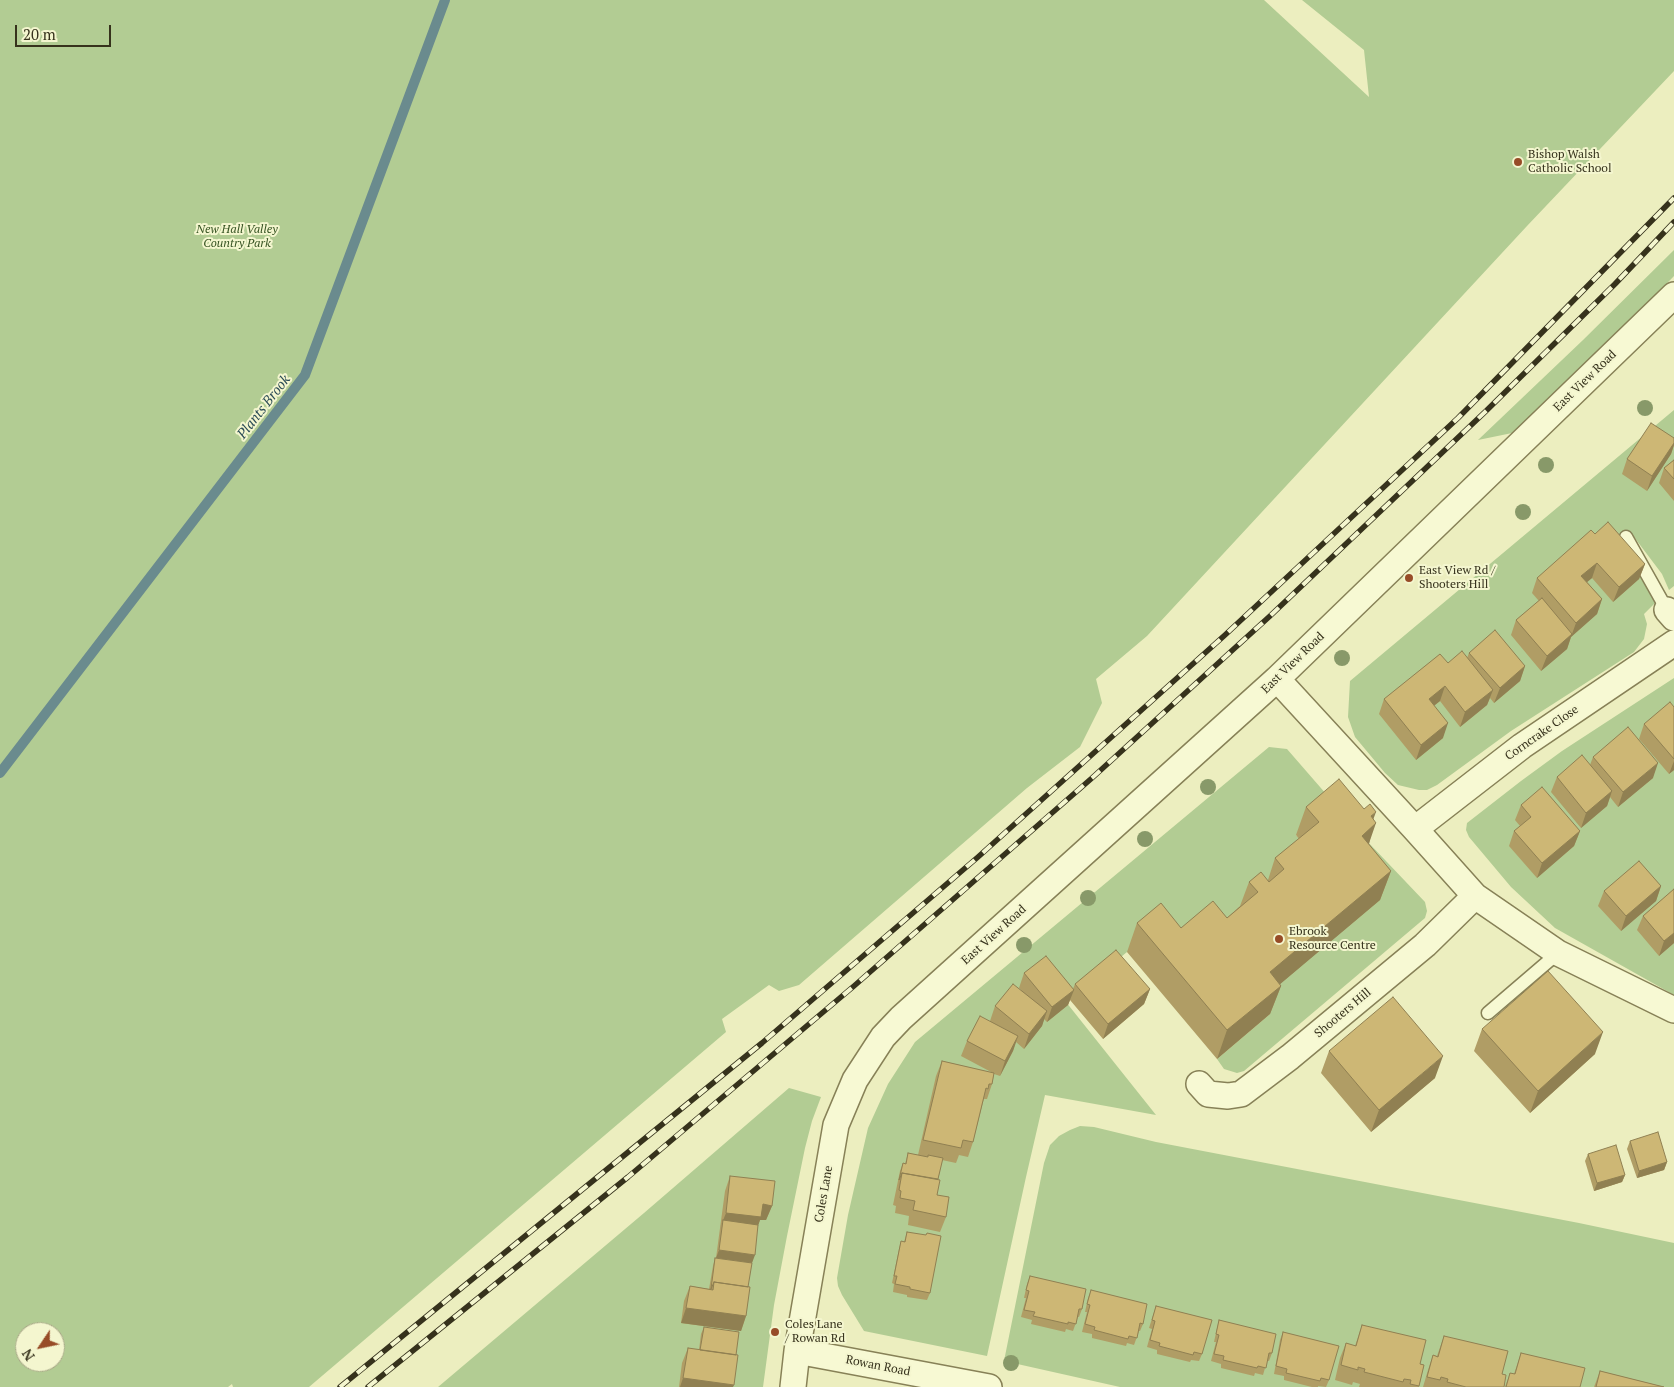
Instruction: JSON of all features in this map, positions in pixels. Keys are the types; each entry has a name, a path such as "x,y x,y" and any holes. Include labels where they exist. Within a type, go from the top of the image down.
{"street":[{"name":"East View Road","path":"901,1018 1277,679 1674,295"},
{"name":"Corncrake Close","path":"1415,829 1522,746 1674,643"},
{"path":"1277,679 1474,896 1558,952 1674,1010"},
{"name":"Shooters Hill","path":"1199,1084 1208,1094 1228,1096 1241,1094 1290,1057 1417,951 1474,896"},
{"name":"Coles Lane","path":"793,1387 797,1351 836,1125 855,1080 883,1037 901,1018"},
{"name":"Rowan Road","path":"797,1351 989,1387"}],"lane":[{"path":"1626,537 1670,614"},
{"path":"1488,1013 1558,952"}],"green space":[{"name":"New Hall Valley Country Park","path":"0,0 1264,0 1369,97 1364,50 1302,0 1674,0 1674,71 1527,226 1147,636 1096,679 1102,703 1080,747 1027,788 799,985 779,991 769,985 722,1019 726,1032 309,1387 233,1387 232,1384 228,1387 0,1387"},
{"path":"1674,250 1674,276 1617,335 1517,432 1478,440 1583,340"},
{"path":"1674,410 1674,586 1669,590 1662,574 1631,533 1620,540 1655,603 1644,614 1647,624 1644,639 1634,652 1511,731 1437,785 1427,790 1419,790 1398,785 1385,773 1355,737 1348,717 1350,681"},
{"path":"1674,678 1674,995 1555,928 1511,887 1469,837 1466,830 1467,823 1562,751"},
{"path":"1269,747 1287,749 1360,833 1296,835 1309,850 1247,921 1127,952 1066,1002 1156,1115 1045,1095 987,1356 864,1331 838,1286 837,1278 848,1215 868,1128 888,1084 915,1042"},
{"path":"1366,840 1425,902 1427,911 1425,918 1244,1071 1237,1073 1224,1069 1217,1059 1270,1014 1260,1001"},
{"path":"789,1088 821,1097 805,1148 787,1236 774,1305 763,1387 438,1387 644,1213"},
{"path":"1080,1126 1094,1127 1156,1142 1674,1243 1674,1387 1120,1387 1004,1361 1044,1163 1050,1145 1059,1136"}],"building":[{"path":"1651,423 1674,438 1674,443 1652,476 1627,459"},
{"path":"1674,460 1674,479 1664,468"},
{"path":"1608,522 1645,564 1619,587 1597,563 1581,576 1602,599 1576,623 1537,578 1591,530 1595,534"},
{"path":"1542,598 1572,634 1547,656 1516,620"},
{"path":"1495,630 1525,666 1500,688 1469,653"},
{"path":"1462,651 1493,690 1465,712 1445,686 1429,699 1448,723 1421,745 1384,699 1440,654 1448,663"},
{"path":"1670,702 1674,707 1674,759 1644,724"},
{"path":"1628,727 1658,763 1623,792 1593,757"},
{"path":"1582,755 1612,791 1586,813 1557,777"},
{"name":"Ebrook Resource Centre","path":"1339,779 1364,809 1370,804 1376,812 1371,816 1376,823 1362,836 1391,871 1270,972 1281,986 1227,1030 1137,923 1161,903 1181,928 1213,901 1227,918 1258,892 1249,882 1261,872 1269,882 1284,869 1275,858 1319,822 1306,807"},
{"path":"1542,787 1580,831 1542,863 1514,831 1531,817 1521,805"},
{"path":"1639,861 1661,886 1626,916 1604,891"},
{"path":"1674,889 1674,933 1664,941 1643,916"},
{"path":"1116,950 1150,989 1108,1024 1075,984"},
{"path":"1046,956 1074,990 1052,1007 1024,973"},
{"path":"1548,971 1603,1032 1538,1091 1482,1029"},
{"path":"1013,984 1047,1011 1029,1034 995,1006"},
{"path":"1393,997 1443,1056 1379,1110 1329,1051"},
{"path":"980,1016 1018,1036 1005,1061 967,1041"},
{"path":"942,1061 994,1073 992,1084 989,1084 988,1089 986,1088 973,1142 963,1140 961,1148 923,1140"},
{"path":"1658,1132 1667,1162 1639,1171 1630,1141"},
{"path":"1616,1145 1625,1175 1597,1183 1588,1154"},
{"path":"908,1153 943,1158 938,1179 902,1173 899,1180 903,1163 906,1164"},
{"path":"902,1173 940,1180 937,1195 949,1197 946,1217 913,1210 915,1201 900,1198 901,1191 899,1190"},
{"path":"730,1176 775,1181 772,1206 763,1204 761,1217 726,1213"},
{"path":"723,1220 758,1225 755,1255 719,1250"},
{"path":"907,1232 941,1236 930,1293 895,1284 897,1276 894,1276 901,1241 905,1242"},
{"path":"715,1258 752,1263 748,1287 714,1282 711,1289"},
{"path":"1030,1276 1086,1289 1082,1309 1079,1309 1076,1324 1033,1316 1035,1312 1024,1310 1029,1291 1026,1290"},
{"path":"714,1282 750,1287 746,1316 686,1308 690,1286 713,1290"},
{"path":"1091,1290 1147,1304 1143,1324 1140,1323 1137,1338 1129,1336 1128,1339 1094,1330 1095,1327 1085,1324 1090,1305 1087,1304"},
{"path":"1156,1306 1212,1320 1202,1354 1194,1352 1193,1355 1159,1346 1160,1343 1150,1340 1155,1321 1152,1320"},
{"path":"1219,1320 1276,1334 1272,1353 1269,1353 1266,1368 1258,1366 1257,1368 1223,1360 1224,1356 1214,1354 1219,1335 1216,1334"},
{"path":"1362,1325 1426,1340 1420,1364 1424,1365 1419,1386 1410,1384 1411,1380 1404,1379 1403,1382 1364,1372 1365,1369 1358,1367 1358,1370 1341,1365 1346,1343 1356,1346"},
{"path":"704,1327 739,1332 736,1355 700,1350"},
{"path":"1283,1332 1339,1346 1329,1380 1321,1378 1320,1381 1286,1373 1287,1369 1276,1366"},
{"path":"1444,1336 1508,1351 1502,1374 1506,1375 1504,1387 1466,1387 1447,1382 1448,1379 1441,1377 1440,1380 1427,1377 1433,1355 1438,1357"},
{"path":"688,1348 738,1355 734,1385 683,1378"},
{"path":"1521,1353 1585,1368 1580,1387 1506,1387 1510,1373 1515,1374"},
{"path":"1600,1371 1664,1387 1596,1387"}],"waterway":[{"name":"Plants Brook","path":"0,773 305,375 445,0"}],"railway":[{"path":"340,1387 762,1043 978,857 1225,635 1458,418 1674,198"},
{"path":"368,1387 628,1177 854,986 1092,778 1270,616 1486,411 1615,284 1674,222"}],"place":[{"name":"Bishop Walsh Catholic School","path":"1518,162"},
{"name":"East View Rd / Shooters Hill","path":"1409,578"},
{"name":"Ebrook Resource Centre","path":"1279,939"},
{"name":"Coles Lane / Rowan Rd","path":"775,1332"}]}
